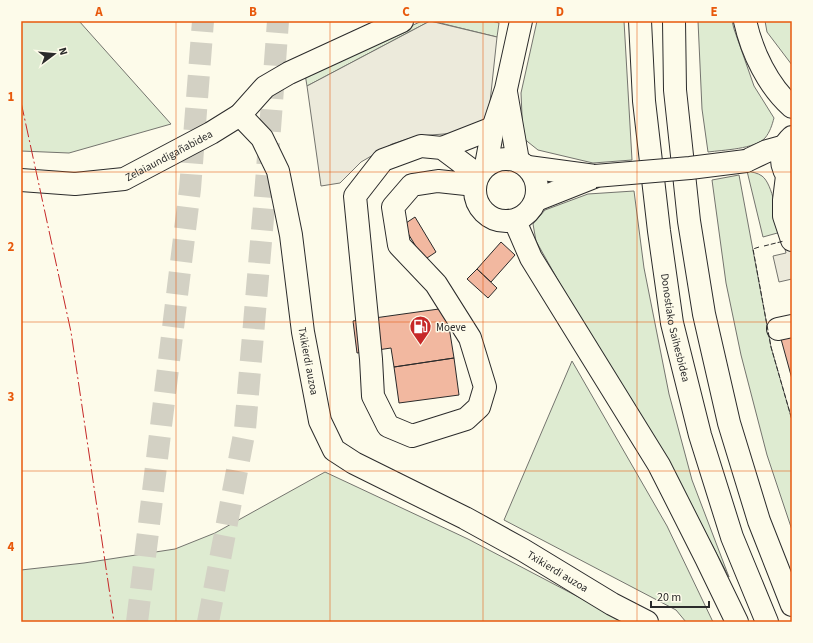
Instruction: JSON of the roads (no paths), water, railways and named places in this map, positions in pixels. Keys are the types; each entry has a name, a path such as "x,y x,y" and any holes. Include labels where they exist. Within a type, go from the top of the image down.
{"main road":[{"path":"240,114 265,87 402,21"},
{"path":"506,89 523,164 534,175 538,185 536,200 528,213 515,221 502,222 490,218 481,209 475,198 493,128 506,89 521,21"},
{"name":"Donostiako Saihesbidea","path":"640,21 644,101 659,231 672,324 700,435 732,537 767,622"},
{"path":"674,21 675,90 689,221 704,314 729,423 759,521 792,605"},
{"path":"745,21 757,58 769,80 786,102 789,140 781,159 788,176 784,200 784,216 791,233"},
{"name":"Zelaiaundigañabidea","path":"21,180 75,184 124,179 211,133 240,114"},
{"name":"Txikierdi auzoa","path":"240,114 262,138 278,171 291,235 303,332 320,421 334,450 354,463 523,550 612,604 647,622"},
{"path":"493,128 442,148 421,146 383,160 355,196 371,359 373,396 388,426 412,436 466,419 479,407 485,387 470,338 436,284 399,245 393,207 412,184 480,175 497,160 508,158 523,164 595,176 690,168 746,161 789,140"},
{"path":"442,148 480,175"},
{"path":"746,161 788,176"},
{"path":"536,200 595,176"},
{"path":"515,221 531,258 659,465 737,622"}],"tunnel":[{"path":"137,622 190,189 203,21"},
{"path":"208,622 245,429 278,21"}],"place":[{"name":"Moeve","path":"420,346"}]}
